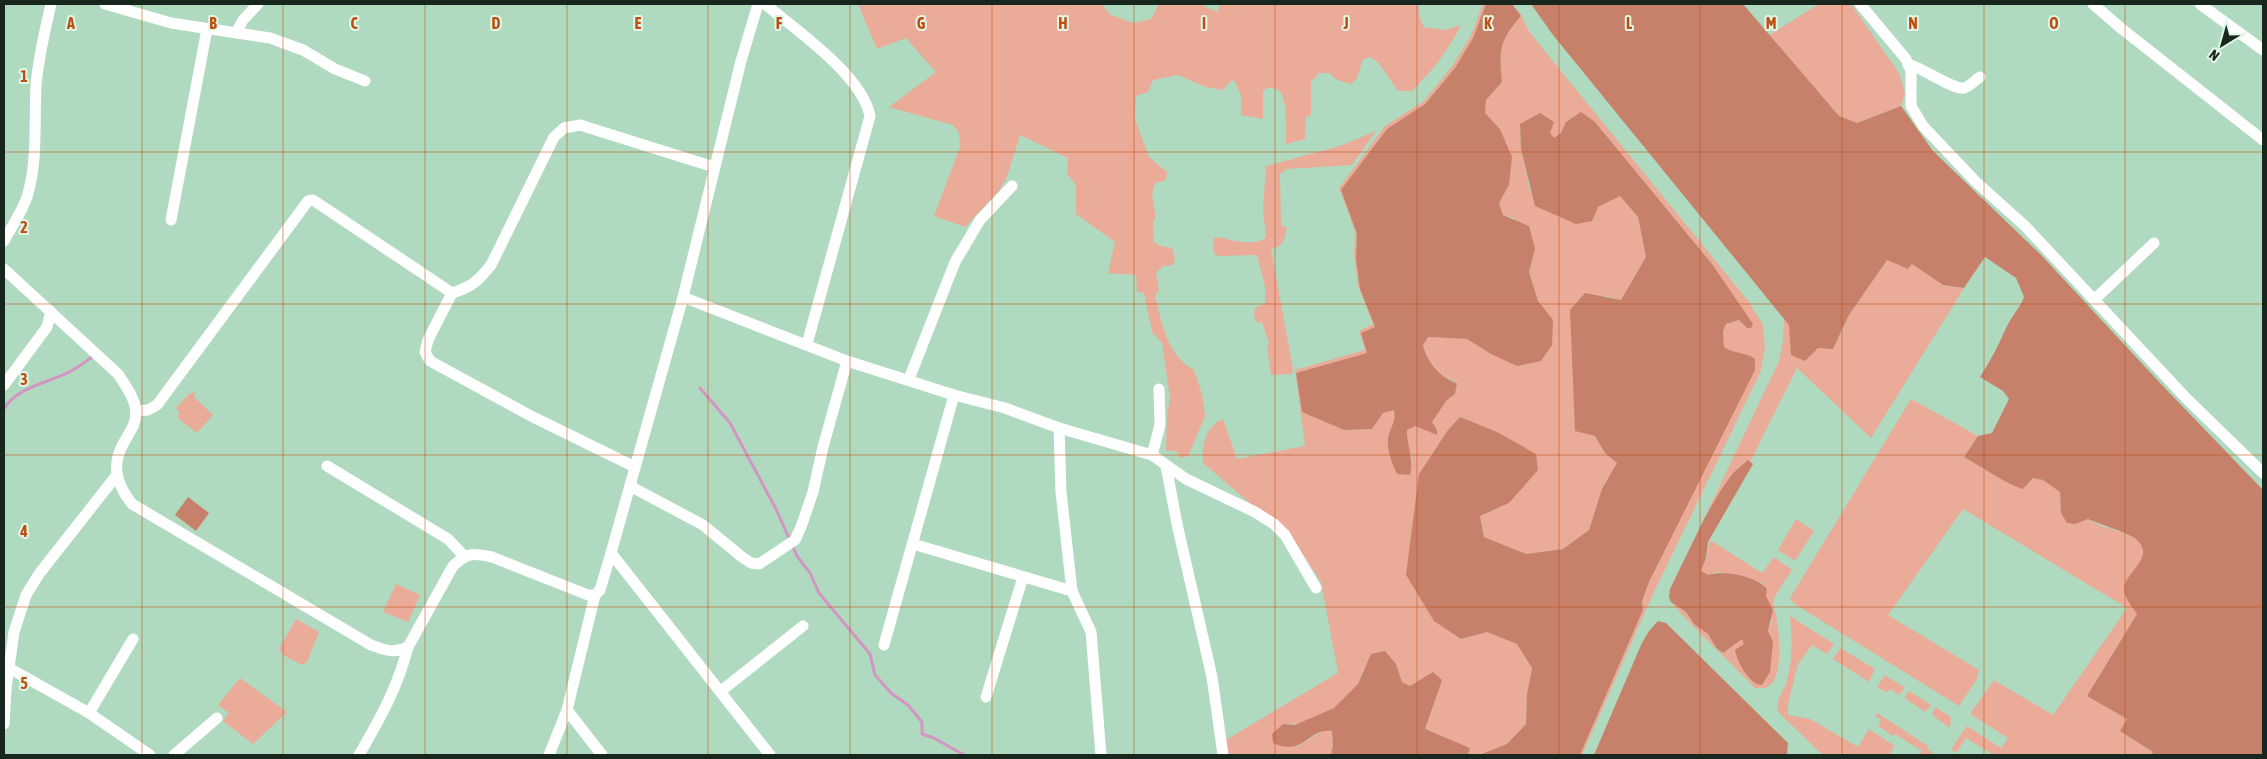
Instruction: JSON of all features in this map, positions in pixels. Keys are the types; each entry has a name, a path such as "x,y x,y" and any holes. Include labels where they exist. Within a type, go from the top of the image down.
{"street":[{"path":"4,241 27,198 33,170 36,136 36,85 41,46 51,4"},
{"path":"105,4 171,23 270,38 303,50 336,69 365,81"},
{"path":"236,33 243,20 258,4"},
{"path":"549,755 567,710 595,595 600,590 611,553 683,297 741,61 758,4"},
{"path":"765,4 850,79 868,108 870,116 807,344"},
{"path":"1860,4 1908,64 1911,71 1911,106 1923,126 1976,181 2025,226 2186,398 2263,473"},
{"path":"2093,4 2122,30 2263,140"},
{"path":"2200,4 2263,50"},
{"path":"171,220 207,29"},
{"path":"1908,64 1918,67 1957,88 1966,88 1980,77"},
{"path":"635,466 533,417 430,361 425,352 428,340 452,293 468,288 480,279 491,265 554,137 564,128 580,125 714,167"},
{"path":"909,379 956,262 980,220 1012,186"},
{"path":"136,411 148,410 157,404 308,201 313,200 452,293"},
{"path":"2094,300 2154,242"},
{"path":"4,269 118,374 131,395 136,411 135,424 122,445 117,462 116,476 121,490 132,504 371,645 398,652 408,646"},
{"path":"683,297 847,360 954,395 1005,408 1058,428 1152,455 1186,479 1256,512 1274,524 1285,535 1316,588"},
{"path":"4,385 47,327 51,312"},
{"path":"630,486 703,525 751,563 759,564 792,542 813,492 823,447 847,360"},
{"path":"1152,455 1160,425 1159,389"},
{"path":"884,645 954,395"},
{"path":"1058,428 1061,492 1072,591 1090,632 1101,755"},
{"path":"327,466 448,539 464,556"},
{"path":"1166,466 1177,524 1212,677 1223,755"},
{"path":"4,724 9,668 9,630 26,594 39,574 116,476"},
{"path":"912,544 1072,591"},
{"path":"611,553 770,755"},
{"path":"359,755 397,685 408,646 453,566 464,556 476,554 492,557 588,595 595,595"},
{"path":"986,698 1022,577"},
{"path":"721,691 803,626"},
{"path":"89,713 133,639"},
{"path":"9,668 89,713 150,755"},
{"path":"567,710 602,755"},
{"path":"174,755 217,718"}],"shaded area":[{"path":"858,4 1102,4 1109,14 1133,23 1151,19 1159,4 1200,4 1217,12 1220,4 1418,4 1420,18 1424,27 1445,30 1461,25 1440,60 1412,91 1398,91 1378,62 1370,57 1363,59 1357,78 1351,84 1337,80 1329,73 1319,73 1311,82 1311,115 1306,117 1305,139 1286,144 1286,118 1283,97 1280,91 1276,89 1267,88 1263,91 1263,119 1241,115 1241,95 1235,82 1232,80 1222,90 1205,87 1178,75 1153,80 1148,92 1136,96 1135,119 1149,157 1167,172 1166,180 1155,183 1152,195 1156,218 1153,221 1154,242 1161,246 1172,248 1175,259 1173,265 1163,266 1156,273 1159,290 1155,296 1167,338 1178,356 1194,370 1202,394 1205,416 1188,456 1179,458 1178,452 1166,450 1167,415 1170,398 1162,343 1152,332 1144,293 1137,292 1136,275 1108,273 1115,242 1076,214 1076,185 1067,174 1068,158 1020,135 1007,177 999,191 965,227 934,216 960,147 959,133 953,125 889,107 936,72 906,38 877,49"},
{"path":"1483,4 1486,4 1473,38 1455,68 1425,104 1409,116 1341,190 1357,234 1356,259 1360,289 1375,327 1367,353 1296,373 1302,412 1344,430 1372,429 1383,412 1394,410 1396,421 1388,435 1413,463 1408,444 1407,430 1414,426 1428,430 1437,430 1432,422 1447,400 1455,394 1457,382 1445,377 1431,363 1423,345 1428,337 1467,339 1491,354 1553,320 1538,301 1529,272 1535,249 1514,218 1503,215 1499,203 1509,185 1500,129 1485,114 1486,100 1502,82 1502,46 1508,32 1521,16 1512,4 1520,13 1529,31 1548,55 1749,302 1763,325 1765,349 1760,373 1653,594 1582,755 1580,755 1643,610 1642,601 1649,582 1726,423 1748,384 1741,354 1732,352 1724,347 1723,331 1726,324 1739,320 1747,328 1730,293 1712,264 1595,122 1566,122 1561,133 1554,138 1550,133 1520,124 1521,149 1530,191 1598,207 1620,196 1638,217 1646,257 1621,300 1601,295 1595,436 1605,453 1618,463 1602,489 1589,530 1563,549 1526,554 1484,537 1480,516 1509,503 1460,417 1448,430 1419,474 1461,639 1487,632 1518,644 1532,668 1527,694 1526,724 1507,744 1479,755 1468,755 1470,748 1425,729 1419,681 1410,686 1402,682 1396,664 1364,668 1357,686 1333,708 1314,719 1294,724 1283,724 1296,747 1324,730 1332,731 1333,745 1331,755 1225,755 1224,741 1338,673 1321,582 1294,541 1203,463 1206,437 1212,427 1223,419 1237,459 1305,446 1295,370 1365,350 1359,331 1373,324 1358,286 1354,256 1355,231 1339,188 1385,126 1424,101 1453,65 1471,35"},
{"path":"1486,4 1512,4 1521,16 1508,32 1502,46 1502,82 1486,100 1485,113 1500,129 1512,157 1509,185 1499,203 1503,215 1529,226 1535,249 1529,272 1538,301 1553,320 1552,345 1541,361 1517,366 1491,354 1467,339 1428,337 1423,345 1425,351 1431,363 1440,373 1457,383 1455,394 1447,400 1432,422 1437,430 1437,435 1415,426 1407,430 1411,463 1410,475 1397,474 1388,449 1389,434 1394,420 1394,410 1383,413 1372,429 1344,430 1302,412 1296,373 1367,353 1361,333 1375,327 1360,289 1356,259 1357,234 1341,190 1387,129 1425,104 1455,68 1473,38"},
{"path":"1531,4 1743,4 1839,116 1857,123 1901,106 1933,151 2042,256 2263,490 2263,755 2151,755 2153,752 2120,731 2127,719 2087,696 2137,614 2126,597 2124,587 2141,560 2143,554 2142,547 2137,540 2129,535 2088,519 2075,524 2067,523 2061,513 2060,492 2043,480 2033,478 2023,489 2002,480 1964,457 1978,436 1992,433 2009,399 2003,391 1980,377 2024,297 2016,278 1985,257 1964,288 1943,285 1912,264 1908,269 1887,260 1849,315 1833,349 1818,348 1805,361 1791,355 1789,325 1553,35"},
{"path":"1819,4 1851,4 1899,73 1905,94 1901,106 1857,123 1839,116 1769,35"},
{"path":"1581,112 1595,122 1712,264 1751,321 1753,325 1751,328 1747,328 1739,320 1726,324 1723,331 1724,347 1755,359 1755,370 1649,582 1642,601 1643,610 1580,755 1479,755 1507,744 1526,724 1527,694 1532,668 1517,644 1487,632 1461,639 1434,621 1406,575 1419,474 1448,430 1460,417 1497,432 1536,454 1538,470 1509,503 1480,516 1484,537 1526,554 1563,549 1589,530 1602,489 1617,463 1605,453 1595,436 1575,431 1570,310 1585,293 1621,300 1646,257 1638,217 1620,196 1598,207 1592,221 1576,224 1535,206 1521,149 1520,124 1540,113 1554,122 1550,133 1554,138 1561,133 1566,122"},
{"path":"1376,131 1352,165 1287,169 1280,174 1281,226 1287,227 1283,242 1271,249 1293,369 1292,374 1271,375 1267,347 1269,344 1262,322 1257,323 1254,316 1255,308 1265,303 1265,287 1257,255 1218,256 1214,253 1213,240 1216,237 1235,241 1255,242 1266,237 1263,209 1266,166 1340,146"},
{"path":"1887,260 1908,269 1912,264 1943,285 1964,288 1871,438 1797,368 1750,462 1748,460 1733,473 1704,519 1779,361 1783,342 1784,319 1789,325 1792,355 1818,348 1839,338 1849,315"},
{"path":"195,392 194,397 213,415 197,433 178,418 179,412 176,408 189,394"},
{"path":"1911,399 1978,436 1964,457 2002,480 2023,489 2033,478 2043,480 2060,492 2061,513 2082,521 2088,519 2132,537 2142,545 2144,552 2142,559 2125,585 2137,614 2087,696 2127,719 2120,731 2153,752 2151,755 1994,755 1966,738 1956,753 1951,749 1967,726 2001,748 2008,738 1970,714 1994,680 2053,715 2127,608 1963,509 1888,615 1979,670 1977,679 1959,706 1793,603 1790,598"},
{"path":"1748,460 1753,464 1708,542 1706,558 1701,571 1708,575 1722,573 1739,575 1762,584 1767,589 1766,596 1773,610 1768,631 1773,642 1770,672 1762,685 1757,684 1748,677 1738,660 1735,650 1744,644 1742,639 1723,653 1717,649 1708,634 1694,624 1686,612 1671,602 1669,597 1670,589 1704,519 1733,473"},
{"path":"188,497 209,513 196,531 175,515"},
{"path":"1796,519 1814,531 1795,561 1778,550"},
{"path":"1710,540 1762,573 1774,557 1792,570 1778,591 1773,604 1779,635 1779,661 1773,682 1766,688 1755,688 1671,602 1686,612 1694,624 1708,634 1717,649 1723,653 1742,638 1744,644 1770,635 1768,631 1772,621 1763,583 1718,572 1708,575 1700,571 1706,559"},
{"path":"396,584 420,595 408,622 383,612"},
{"path":"1790,616 1834,644 1827,654 1812,645 1798,664 1788,704 1788,715 1810,719 1858,747 1869,729 1895,746 1889,755 1823,755 1779,713 1778,704 1787,680 1791,656"},
{"path":"296,619 319,632 307,662 302,665 283,655 279,649"},
{"path":"1658,621 1666,623 1788,743 1787,755 1594,755 1641,645 1649,631"},
{"path":"1840,648 1875,669 1869,682 1833,659"},
{"path":"1385,651 1396,664 1402,682 1410,686 1433,672 1442,680 1425,729 1470,748 1468,755 1331,755 1333,745 1332,731 1317,733 1292,746 1273,743 1272,734 1283,724 1295,725 1334,708 1358,684 1371,654"},
{"path":"1885,675 1905,688 1899,695 1890,689 1887,693 1877,687"},
{"path":"240,678 287,712 253,744 223,721 229,713 218,705"},
{"path":"1909,691 1931,705 1925,712 1906,699 1905,696"},
{"path":"1935,707 1951,717 1950,728 1932,715"},
{"path":"1877,713 1928,746 1927,749 1933,753 1931,755 1919,755 1922,751 1878,726 1881,720 1875,716"}],"waterway":[{"path":"4,409 15,396 31,387 69,372 92,357"},
{"path":"700,388 730,423 776,509 797,556 810,573 819,593 870,654 875,675 891,693 908,705 922,722 922,734 934,738 964,755"}]}
